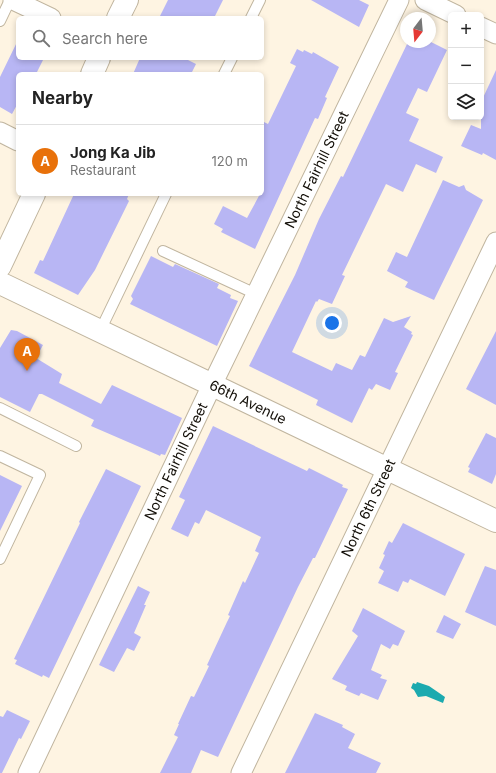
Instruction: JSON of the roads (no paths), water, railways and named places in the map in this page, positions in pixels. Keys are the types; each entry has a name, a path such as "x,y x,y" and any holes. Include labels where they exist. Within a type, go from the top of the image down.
{"street":[{"path":"12,0 47,16"},
{"path":"119,16 127,0"},
{"name":"North Fairhill Street","path":"28,773 212,385 400,0"},
{"path":"425,0 450,12"},
{"path":"484,28 496,34"},
{"path":"93,72 98,60"},
{"path":"0,132 16,140"},
{"path":"0,266 33,196"},
{"name":"North 6th Street","path":"241,773 496,242"},
{"name":"66th Avenue","path":"0,283 496,521"}],"lane":[{"path":"0,21 12,0"},
{"path":"252,16 260,0"},
{"path":"225,72 231,60"},
{"path":"100,331 165,196"},
{"path":"164,251 256,294"},
{"path":"0,408 76,446"},
{"path":"0,456 40,475 0,559"}],"water":[{"path":"417,682 429,686 445,697 443,703 426,696 418,697 411,688 413,683 416,684"}],"place":[{"name":"Jong Ka Jib","path":"27,371"}]}
